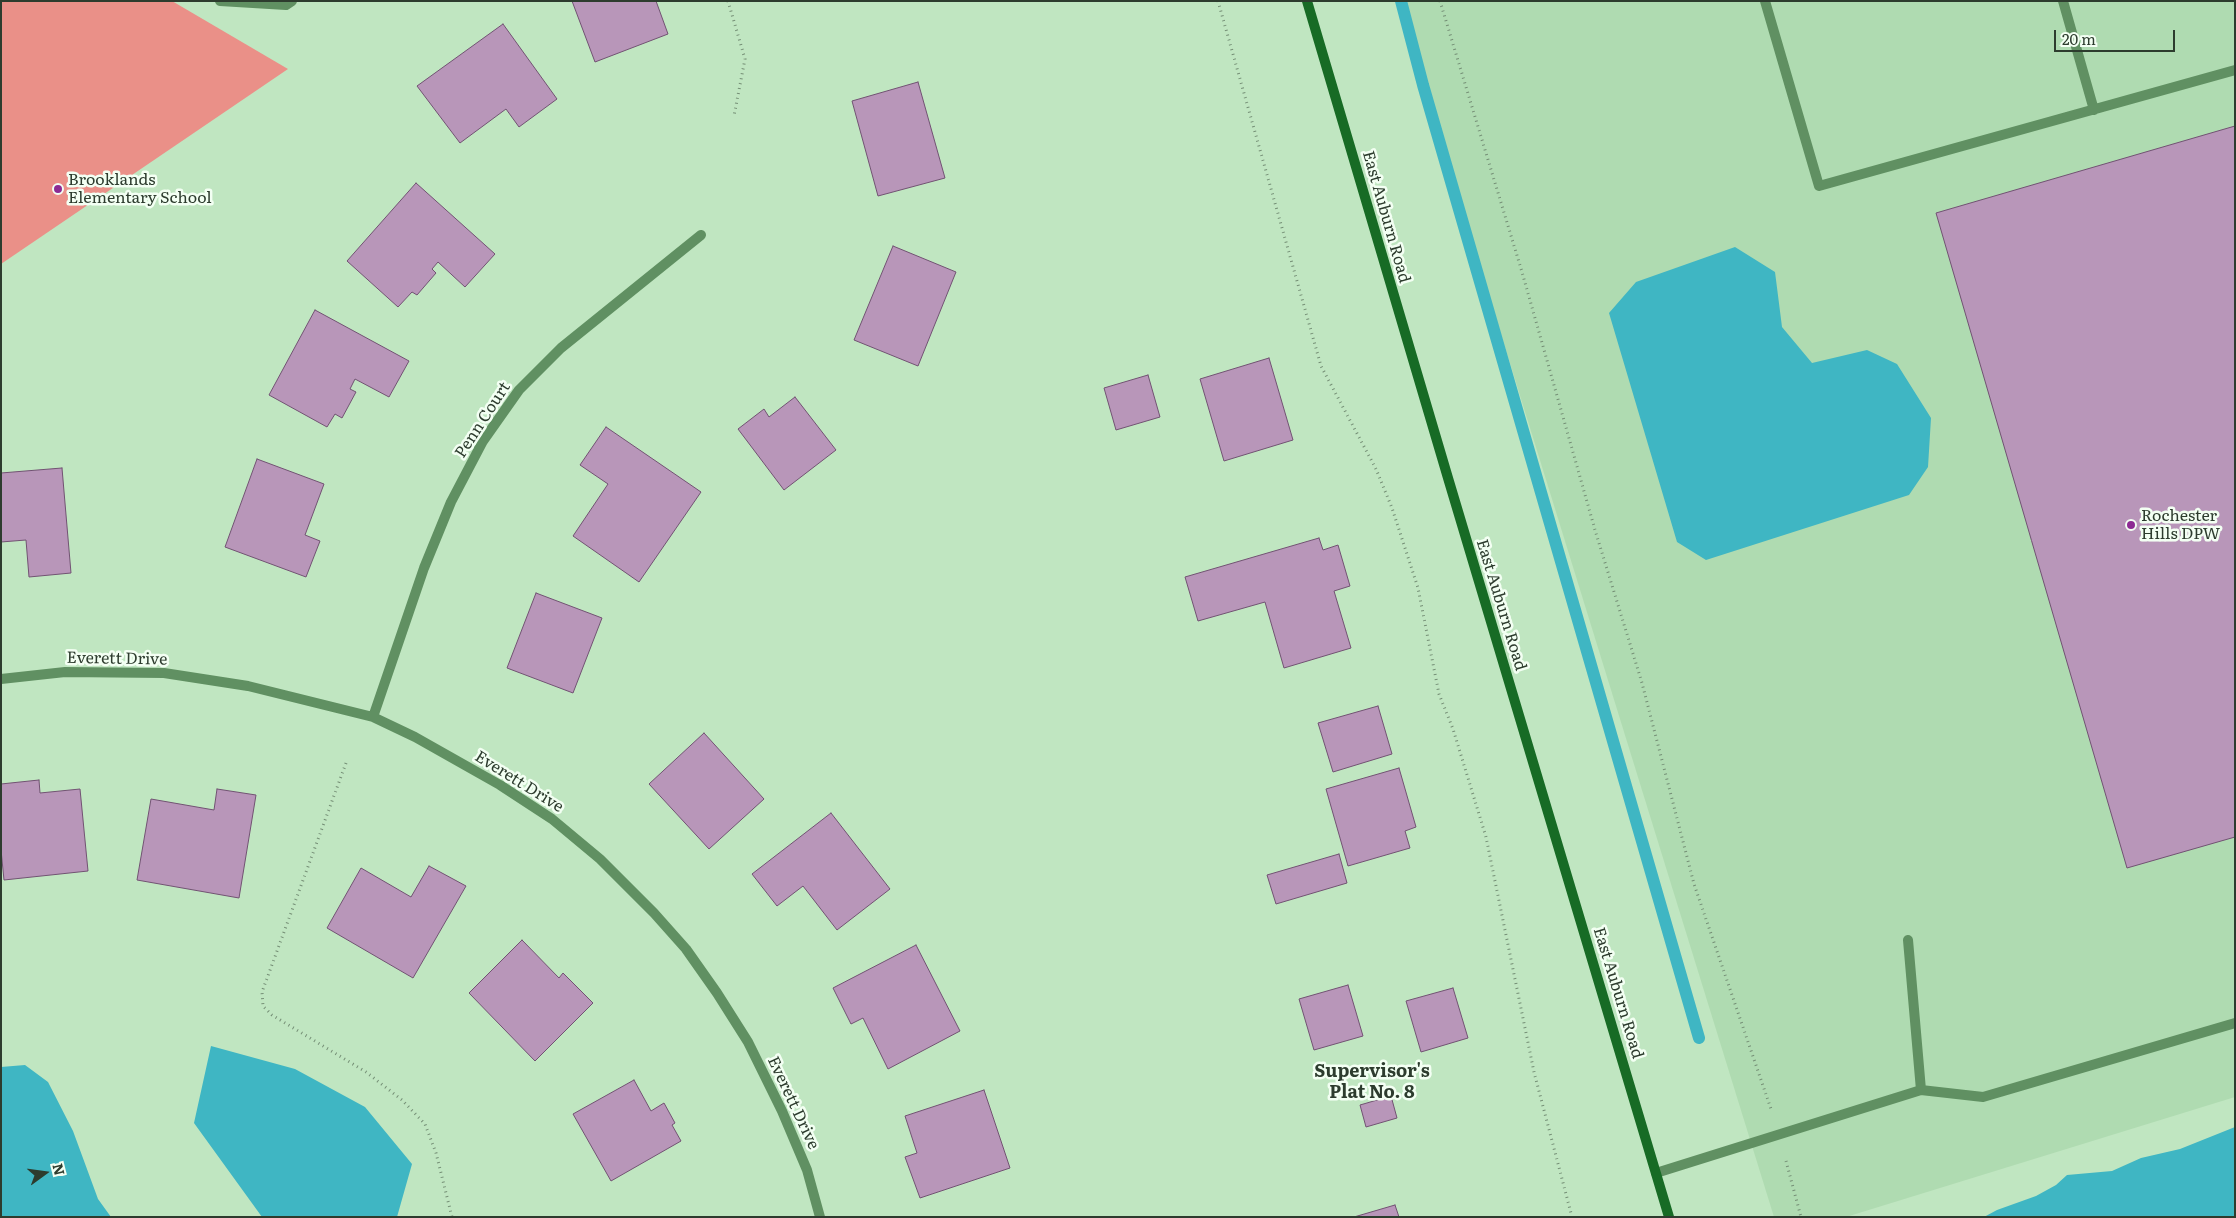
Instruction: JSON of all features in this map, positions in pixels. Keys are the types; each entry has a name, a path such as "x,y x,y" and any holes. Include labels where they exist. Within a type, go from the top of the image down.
{"main road":[{"name":"East Auburn Road","path":"1307,1 1669,1217"}],"street":[{"path":"220,1 286,6 292,1"},
{"path":"1765,1 1819,186 2235,70"},
{"path":"2063,1 2094,110"},
{"name":"Penn Court","path":"372,717 424,568 451,502 483,441 519,390 561,348 701,235"},
{"name":"Everett Drive","path":"1,679 64,672 164,673 248,686 372,717 415,737 500,785 552,819 600,858 654,912 686,949 717,993 748,1042 782,1111 807,1170 820,1217"},
{"path":"1908,940 1922,1090"},
{"path":"1656,1173 1922,1090 1983,1097 2235,1023"}],"path":[{"path":"728,1 745,59 734,116"},
{"path":"1218,1 1321,366 1376,469 1392,508 1418,588 1439,694 1453,729 1486,837 1534,1072 1572,1217"},
{"path":"1440,1 1519,262 1595,530 1642,683 1694,884 1767,1096"},
{"path":"346,762 262,992 263,1006 272,1014 366,1072 402,1100 425,1124 436,1153 452,1217"},
{"path":"1790,1174 1801,1217"}],"shaded area":[{"name":"Brooklands Elementary School","path":"1,1 172,1 288,69 1,264"},
{"path":"1398,1 2235,1 2235,1097 1846,1217 1774,1217"}],"water":[{"path":"1735,247 1775,272 1782,327 1812,363 1867,350 1897,364 1931,418 1928,467 1909,495 1706,560 1677,542 1609,313 1636,282"},
{"path":"211,1046 295,1069 365,1107 412,1164 397,1217 262,1217 194,1123"},
{"path":"25,1065 48,1082 73,1131 98,1199 111,1217 1,1217 1,1067"},
{"path":"2235,1127 2235,1217 1984,1217 1997,1210 2036,1196 2056,1185 2067,1175 2112,1171 2141,1158 2180,1149"}],"building":[{"path":"572,1 656,1 668,34 595,62"},
{"path":"503,24 557,99 519,127 506,109 460,143 417,86"},
{"path":"918,82 945,178 878,196 852,101"},
{"name":"Rochester Hills DPW","path":"2235,126 2235,837 2127,868 1936,213"},
{"path":"416,183 495,254 465,287 438,262 432,269 436,273 417,295 412,292 398,307 347,261"},
{"path":"893,246 956,272 918,366 854,340"},
{"path":"315,310 409,361 389,397 355,379 350,389 356,392 342,418 335,414 327,427 269,395"},
{"path":"1269,358 1293,440 1224,461 1200,379"},
{"path":"1148,375 1160,417 1116,430 1104,388"},
{"path":"795,397 836,450 784,490 738,429 764,409 769,417"},
{"path":"606,427 701,492 639,582 573,536 608,484 580,465"},
{"path":"257,459 324,484 305,535 320,541 306,577 225,547"},
{"path":"62,468 71,573 29,577 26,540 1,542 1,473"},
{"path":"1319,538 1323,550 1338,545 1350,586 1334,591 1351,648 1284,668 1265,602 1198,621 1185,577"},
{"path":"536,593 602,618 573,693 507,668"},
{"path":"1378,706 1392,754 1333,772 1318,723"},
{"path":"704,733 764,799 709,849 649,784"},
{"path":"1399,768 1416,827 1405,831 1410,848 1348,866 1326,789"},
{"path":"39,780 40,793 80,789 88,871 4,880 1,850 1,784"},
{"path":"217,789 256,795 239,898 137,880 151,799 214,810"},
{"path":"831,813 890,889 837,930 803,886 777,906 752,874"},
{"path":"1339,854 1347,883 1276,904 1267,875"},
{"path":"429,866 466,886 413,978 327,928 361,868 411,897"},
{"path":"522,940 559,978 563,973 593,1003 535,1061 469,993"},
{"path":"916,945 960,1031 888,1069 863,1018 851,1024 833,988"},
{"path":"1348,985 1363,1036 1314,1050 1299,999"},
{"path":"1453,988 1468,1038 1421,1052 1406,1001"},
{"path":"634,1080 651,1111 664,1103 675,1123 672,1125 681,1141 611,1181 573,1114"},
{"path":"984,1090 1010,1168 920,1198 905,1157 917,1153 905,1116"},
{"path":"1391,1096 1397,1118 1366,1127 1360,1105"},
{"path":"1395,1205 1399,1217 1354,1217"}],"waterway":[{"path":"1401,1 1423,85 1699,1038"}],"place":[{"name":"Brooklands Elementary School","path":"58,189"},
{"name":"Rochester Hills DPW","path":"2131,525"}],"district":[{"name":"Supervisor's Plat No. 8","path":"1372,1082"}]}
